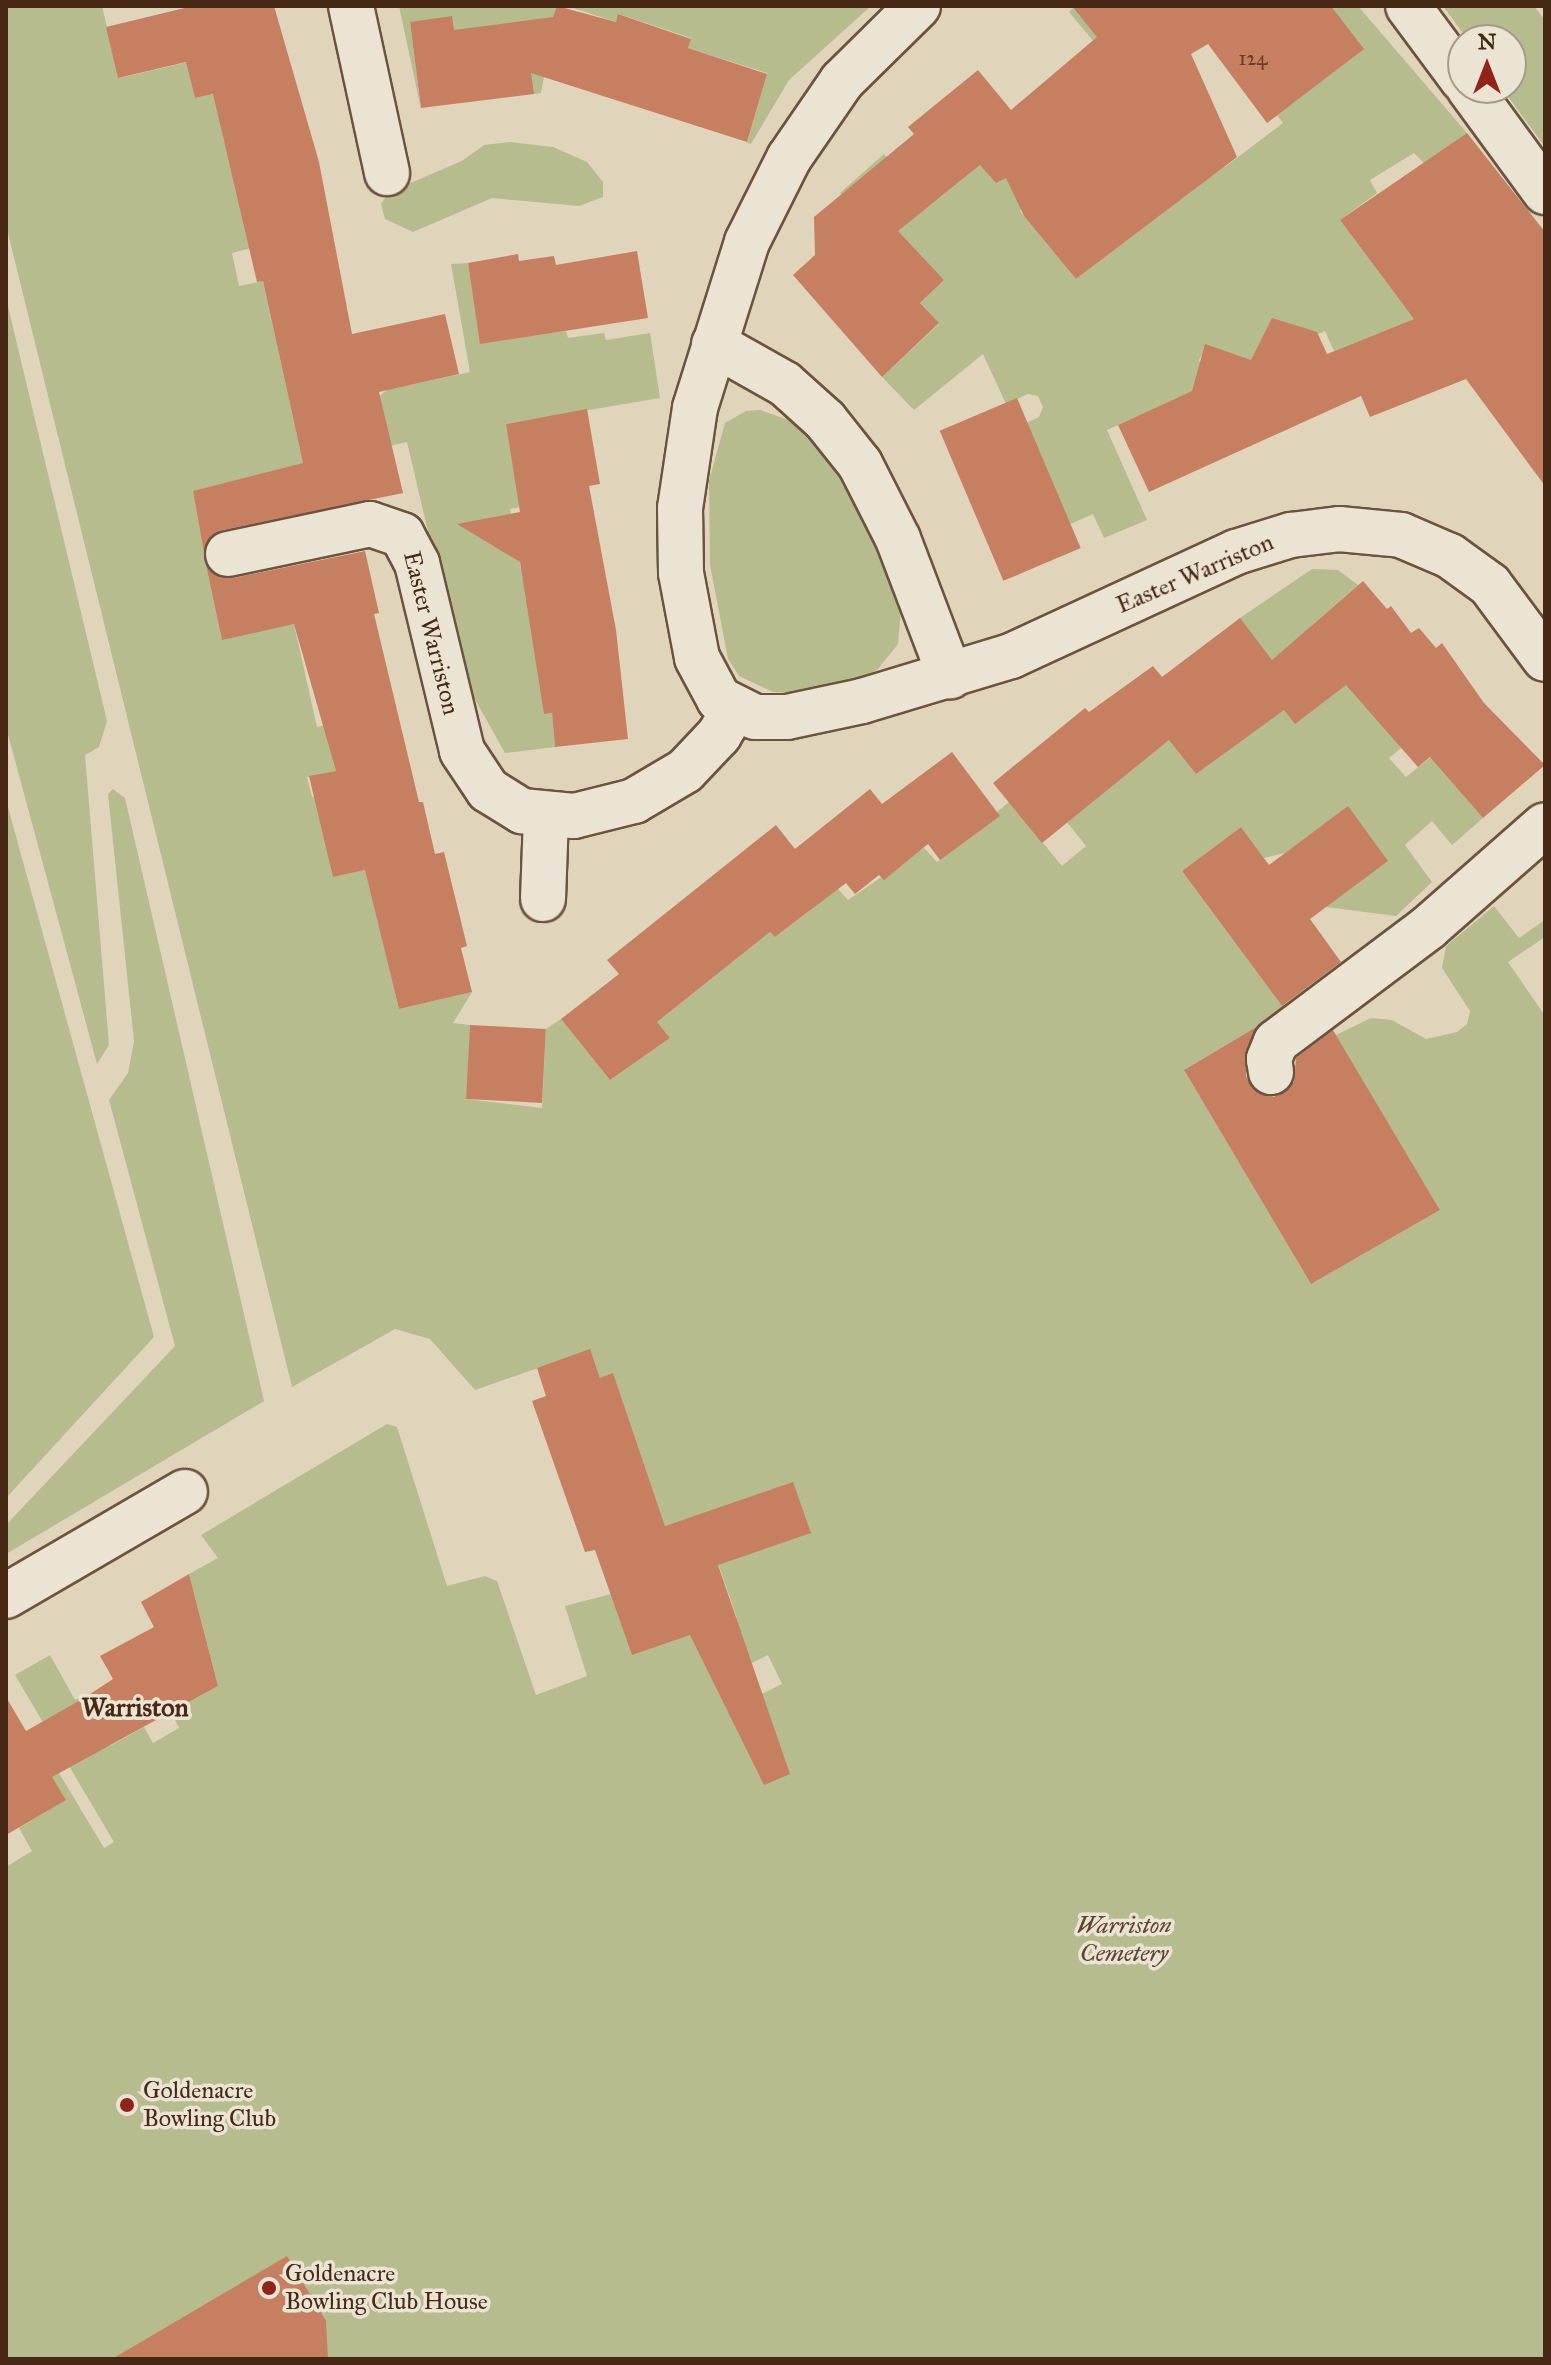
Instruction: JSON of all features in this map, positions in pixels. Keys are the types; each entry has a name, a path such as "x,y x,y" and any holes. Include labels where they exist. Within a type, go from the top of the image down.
{"street":[{"path":"351,6 387,173"},
{"path":"734,710 719,699 697,658 681,573 683,476 714,344 747,242 789,158 842,81 918,6"},
{"path":"1408,6 1447,58"},
{"path":"1481,104 1545,192"},
{"path":"714,344 785,384 825,420 860,464 898,539 950,676"},
{"name":"Easter Warriston","path":"228,554 370,524 402,535 417,563 467,763 505,803 546,817 604,809 661,788 704,753 734,710 755,717 787,717 950,676 1011,656 1236,552 1291,535 1339,529 1401,535 1450,556 1490,585 1545,659"},
{"path":"543,899 546,817"},
{"path":"1271,1072 1269,1059 1276,1042 1429,927 1545,825"},
{"path":"6,1596 185,1492"}],"green space":[{"name":"Warriston Cemetery","path":"6,6 102,6 119,78 210,57 189,73 195,98 219,93 223,138 255,247 232,253 239,286 263,281 302,458 387,390 470,372 451,264 468,263 479,333 530,336 566,331 568,338 604,333 606,340 650,333 660,398 506,424 526,506 510,509 511,514 484,527 487,542 496,547 516,544 539,660 544,714 552,713 555,747 505,753 462,676 407,442 193,492 222,639 294,624 317,727 325,725 336,771 307,777 312,797 340,791 333,877 374,868 383,942 399,1009 472,992 453,1023 470,1025 467,1099 542,1108 546,1029 561,1019 610,1080 670,1038 657,1022 770,932 775,937 807,913 834,884 848,900 924,848 937,862 1009,802 1062,866 1086,846 1067,822 1165,743 1128,685 1196,774 1224,753 1240,618 1312,569 1338,570 1358,585 1311,626 1418,734 1389,758 1406,777 1431,757 1483,818 1452,845 1432,821 1405,845 1432,882 1396,916 1326,907 1348,807 1285,853 1264,858 1241,827 1182,871 1285,1010 1184,1070 1311,1284 1440,1210 1336,1035 1371,1018 1392,1020 1426,1039 1457,1032 1467,1024 1470,1011 1442,968 1446,946 1494,906 1519,938 1545,920 1545,937 1508,962 1545,1016 1545,2359 6,2359 6,1867 32,1851 19,1828 65,1800 49,1772 56,1768 104,1848 114,1842 15,1675 50,1655 75,1700 82,1696 110,1746 144,1727 153,1743 179,1728 171,1712 218,1686 189,1574 218,1558 201,1535 387,1424 397,1427 447,1586 485,1576 497,1581 536,1695 587,1676 565,1606 611,1594 737,1618 701,1514 665,1526 613,1374 600,1378 590,1350 475,1390 430,1339 395,1329 292,1387 6,225","holes":["768,1655 782,1684 728,1711 714,1682"]},
{"path":"399,6 557,6 541,93 534,94 454,30 410,22 421,109"},
{"path":"567,6 871,6 789,80 751,144 747,143 767,73 688,48 691,38 619,14 616,22"},
{"path":"1075,6 1144,62 1225,167 1283,123 1277,115 1363,49 1331,6 1358,6 1467,133 1424,163 1414,153 1370,180 1377,193 1340,220 1402,303 1419,317 1334,351 1325,331 1233,373 1214,347 1203,352 1199,360 1210,383 1107,430 1147,520 1104,538 1093,514 1068,525 1017,427 1039,417 1043,407 1038,396 1028,394 1006,404 983,354 914,410 882,377 939,324 920,303 944,280 840,193 884,154 928,207 995,153 1057,180 1020,211 1076,279 1197,187 1109,60 1069,12"},
{"path":"1443,6 1534,6 1545,20 1545,147 1514,104 1527,104 1527,24 1456,24"},
{"path":"510,142 553,147 587,162 603,182 603,197 579,206 492,198 413,232 385,219 381,204 389,192 462,161 484,145"},
{"path":"6,298 107,721 99,747 85,755 109,1045 97,1064 6,727"},
{"path":"760,410 797,423 842,476 902,598 898,644 878,669 859,680 811,693 773,692 739,676 728,659 710,565 709,481 725,423 746,411"},
{"path":"113,789 125,798 264,1401 6,1554 6,1525 175,1346 109,1100 128,1073 134,1041 108,794"},
{"path":"6,800 154,1337 6,1498"}],"building":[{"path":"193,6 274,6 319,162 352,334 445,314 459,374 379,392 403,493 223,530 211,536 204,552 193,491 303,463 263,281 257,282 213,94 195,98 186,62 118,78 106,27"},
{"path":"557,6 616,22 618,14 691,39 688,48 767,74 747,142 531,73 534,94 421,108 410,22 452,16 454,30 553,17"},
{"path":"1072,6 1331,6 1364,49 1267,123 1208,44 1191,54 1237,157 1076,279 1024,216 1006,178 996,183 980,165 898,231 944,280 920,303 939,323 882,377 793,275 815,255 814,217 914,134 908,127 978,70 1011,110 1097,37"},
{"path":"1467,133 1545,232 1545,486 1466,379 1370,417 1361,396 1149,492 1118,425 1192,391 1205,344 1251,360 1272,318 1317,332 1327,354 1414,319 1340,220"},
{"path":"637,251 648,318 480,344 468,263 518,254 519,261 554,256 556,265"},
{"path":"1017,398 1081,548 1003,581 940,431"},
{"path":"587,409 600,484 589,486 616,630 628,739 555,747 552,713 544,714 520,562 457,524 520,512 506,424"},
{"path":"365,551 379,613 374,614 419,802 423,802 435,854 444,852 467,946 461,948 472,992 399,1009 365,870 333,877 309,776 336,771 294,624 222,640 206,564 220,577 233,578"},
{"path":"1363,581 1387,609 1391,606 1411,633 1419,628 1436,648 1442,643 1484,703 1545,765 1483,818 1430,757 1418,767 1346,685 1295,724 1284,710 1196,774 1169,740 1042,843 993,783 1085,708 1089,712 1153,666 1162,677 1240,618 1272,660"},
{"path":"952,752 1000,816 940,860 928,844 884,880 879,875 855,894 846,883 775,937 770,932 657,1022 670,1038 610,1080 561,1019 619,974 607,960 776,825 795,849 870,789 882,804"},
{"path":"1348,806 1388,861 1310,919 1341,962 1282,1006 1182,871 1241,827 1269,865"},
{"path":"470,1025 546,1029 542,1103 466,1099"},
{"path":"1258,1026 1246,1050 1246,1076 1252,1088 1274,1097 1294,1082 1296,1058 1333,1030 1440,1210 1311,1284 1184,1070"},
{"path":"590,1349 600,1378 613,1373 665,1526 793,1482 811,1533 718,1565 790,1774 764,1785 690,1635 632,1655 595,1550 585,1552 532,1401 546,1396 537,1368"},
{"path":"189,1574 218,1686 52,1777 66,1800 6,1835 6,1697 26,1731 113,1679 100,1656 154,1627 141,1602"},
{"name":"Goldenacre Bowling Club House","path":"287,2256 326,2321 328,2359 112,2359"}],"place":[{"name":"Goldenacre Bowling Club","path":"127,2105"},
{"name":"Goldenacre Bowling Club House","path":"269,2288"}],"district":[{"name":"Warriston","path":"135,1708"}]}
